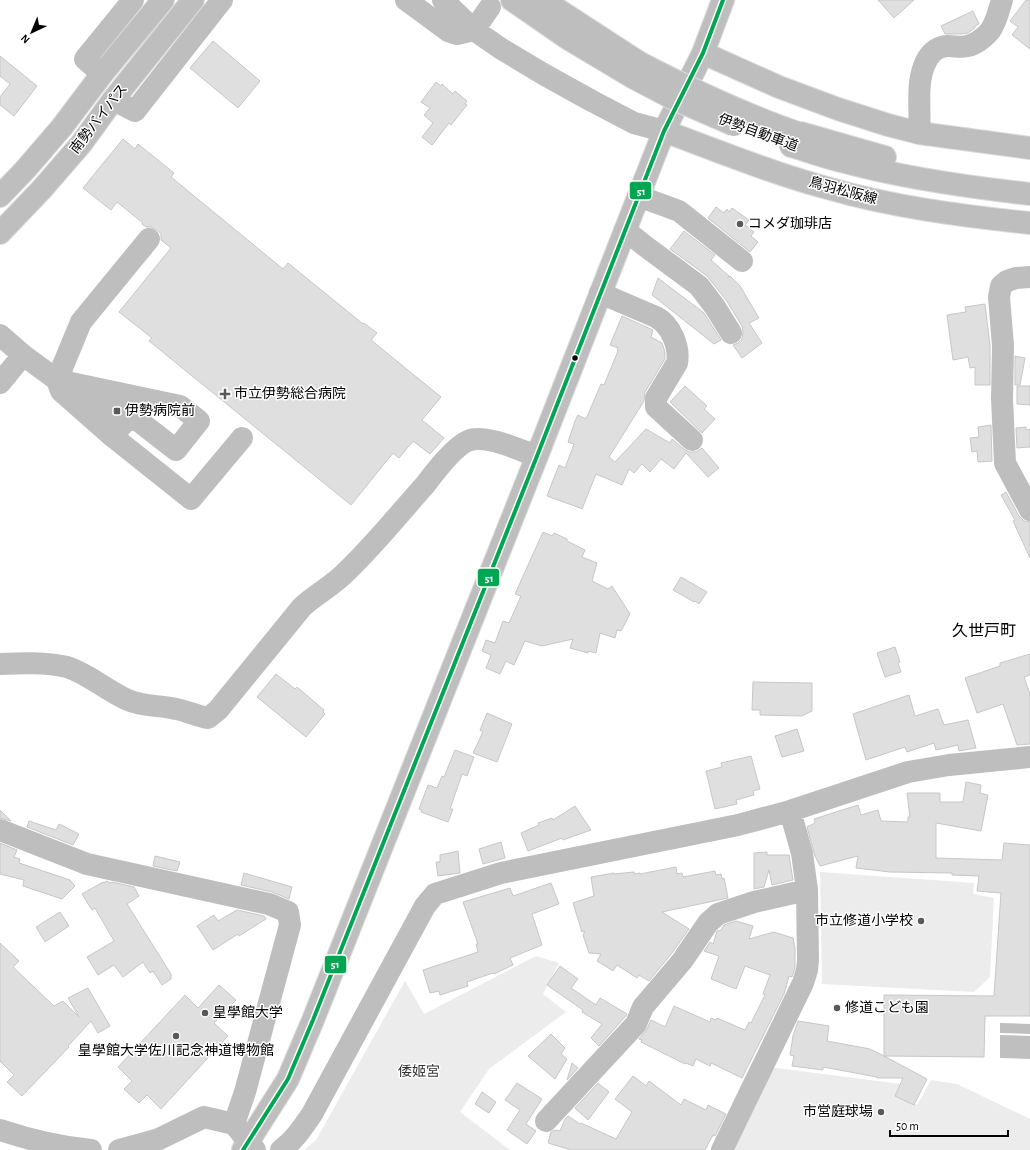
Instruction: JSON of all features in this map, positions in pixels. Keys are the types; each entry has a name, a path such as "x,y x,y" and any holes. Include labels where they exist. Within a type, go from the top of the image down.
{"main road":[{"path":"102,74 85,59 133,0"},
{"name":"南勢バイパス","path":"0,196 25,170 62,127 102,74 163,0"},
{"name":"南勢バイパス","path":"0,233 42,189 81,144 113,100 193,0"},
{"path":"113,100 135,111 222,0"},
{"path":"406,0 448,31 457,34 474,30 490,7"},
{"name":"鳥羽松阪線","path":"443,0 474,30 513,56 634,123 664,131 764,168 834,190 879,201 943,212 1030,223"},
{"name":"伊勢自動車道","path":"512,0 567,38 637,70 756,118 795,139 953,170 1006,185 1030,194"},
{"name":"伊勢自動車道","path":"543,0 637,70"},
{"path":"119,1150 159,1139 204,1117 234,1124 249,1148 288,1079 313,1020 537,456 664,131 703,53 723,0"},
{"path":"919,133 921,82 926,60 933,51 937,49 947,46 967,46 980,39 990,31 995,22 1002,0"},
{"path":"703,53 779,87 838,109 888,125 919,133 1030,148"},
{"name":"伊勢自動車道","path":"1006,185 1030,180"},
{"path":"638,196 679,211 742,262"},
{"path":"625,230 644,246 699,286 716,307 730,333"},
{"path":"149,239 81,322 57,380 61,392 77,404 112,436 191,499 242,438"},
{"path":"1030,277 1016,278 1007,281 1001,286 999,297 1003,346 1002,399 1006,463 1030,510"},
{"path":"600,293 663,320 667,326 676,345 678,358 677,363 656,398 656,407 692,440"},
{"path":"0,336 57,380 180,406 199,421 176,450 131,414 77,404"},
{"path":"0,383 23,355"},
{"path":"112,436 131,414"},
{"path":"0,664 35,663 66,667 78,671 130,701 177,709 208,718 218,710 302,607 311,598 336,582 347,572 461,445 468,440 486,439 537,456"},
{"path":"281,1150 299,1132 312,1114 425,906 435,894 501,873 738,825 790,811 908,772 950,765 1030,757"},
{"path":"722,1150 808,970 807,890 802,853 790,811"},
{"path":"0,830 87,864 269,904 288,912 290,925 245,1092 234,1124"},
{"path":"546,1121 636,1024 643,1007 682,961 708,923 718,914 754,902 807,890"},
{"path":"0,1130 22,1138 62,1147 91,1150"}],"green space":[{"path":"820,872 974,883 973,894 994,898 990,977 974,992 822,984"},
{"name":"倭姬宮","path":"536,956 559,963 543,994 566,1012 489,1069 460,1112 510,1150 304,1150 316,1140 405,981 424,1014"},
{"name":"市営庭球場","path":"769,1067 901,1084 897,1096 917,1105 931,1080 957,1084 1030,1119 1030,1150 728,1150"}],"shaded area":[{"path":"1000,1023 1030,1024 1030,1034 1000,1033"},
{"path":"1000,1035 1030,1036 1030,1059 1000,1058"}],"building":[{"path":"878,0 914,0 894,18"},
{"path":"1026,0 1030,0 1030,49 1012,35 1018,27 1010,21"},
{"path":"973,11 979,24 975,26 975,28 968,33 945,34 941,26"},
{"path":"213,41 260,81 238,108 190,68"},
{"path":"0,56 37,86 14,116 0,105 0,97 10,84 0,76"},
{"path":"436,82 441,86 442,84 453,94 455,91 467,101 465,104 467,105 451,125 449,123 432,145 422,137 433,123 424,115 430,108 421,102"},
{"path":"123,139 135,149 138,144 174,173 171,177 283,269 288,263 363,324 364,323 377,333 371,340 441,397 422,420 444,438 430,454 413,441 399,458 393,453 351,505 149,341 152,338 119,312 171,248 161,240 161,234 157,230 151,227 146,227 117,202 111,210 83,188"},
{"path":"716,207 724,213 727,209 729,212 732,208 749,220 745,225 754,232 751,236 758,242 750,252 708,218"},
{"path":"684,231 715,255 711,260 729,276 727,278 730,276 740,286 759,318 749,323 762,343 742,358 733,345 742,339 742,326 726,300 707,276 670,249"},
{"path":"658,278 704,313 721,340 714,344 652,295"},
{"path":"985,304 990,346 990,385 975,385 975,367 970,368 968,357 953,360 947,315 966,312 965,307"},
{"path":"622,316 653,330 651,337 662,343 665,352 665,359 645,392 644,401 609,457 615,462 646,429 670,443 672,439 689,452 696,452 702,448 719,468 708,477 686,453 674,469 661,459 650,472 642,464 634,473 629,469 622,485 596,474 582,509 547,496 559,465 565,468 574,444 568,442 578,415 586,419 601,384 604,385 618,351 618,348 610,345"},
{"path":"1015,356 1025,358 1020,385 1015,385"},
{"path":"685,386 707,406 704,409 715,419 702,433 670,402"},
{"path":"1017,386 1030,386 1030,405 1017,404"},
{"path":"991,425 992,461 978,462 977,451 972,452 970,438 979,437 978,427"},
{"path":"1026,427 1026,430 1030,429 1030,447 1017,448 1016,428"},
{"path":"1006,492 1019,516 1024,521 1030,522 1030,558 1013,521 1015,520 1001,495"},
{"path":"543,532 552,536 554,533 585,550 582,557 597,563 592,581 608,589 612,586 630,614 621,631 617,630 615,638 600,633 596,653 588,651 588,653 570,648 573,639 542,646 525,641 514,665 506,661 500,674 486,668 491,655 482,651 486,640 495,643 503,621 509,623 521,596 515,594"},
{"path":"681,577 707,592 699,604 673,590"},
{"path":"895,647 900,662 898,663 901,672 885,677 877,653"},
{"path":"1030,654 1030,675 1024,677 1030,694 1030,744 1017,745 1003,704 977,713 965,678 1000,666 1000,663"},
{"path":"276,674 295,689 297,687 324,710 323,712 325,714 306,737 257,697"},
{"path":"753,682 812,683 812,711 802,716 760,715 760,710 752,710"},
{"path":"909,695 915,716 938,709 944,725 968,720 976,748 959,751 958,745 936,750 934,743 907,752 905,747 866,760 853,714"},
{"path":"487,713 512,724 497,762 473,753 483,732 480,730"},
{"path":"797,729 804,751 782,757 775,736"},
{"path":"455,750 474,757 467,776 462,774 450,809 453,809 448,822 421,812 422,810 419,809 428,785 437,788 442,776 444,777"},
{"path":"751,756 760,789 753,791 754,795 736,800 737,804 715,809 706,771 722,767 721,763"},
{"path":"966,782 981,785 980,793 988,795 981,831 936,823 936,858 1002,860 1004,843 1030,845 1030,1016 985,1016 984,1057 884,1056 884,995 994,996 1001,893 977,891 979,876 952,875 952,873 890,872 856,868 858,856 820,866 815,856 807,827 815,823 814,819 858,805 861,815 878,810 881,821 908,822 908,817 910,817 907,793 940,793 940,802 963,802"},
{"path":"575,806 591,830 563,840 562,838 528,851 521,833 539,825 538,823 552,818 553,820"},
{"path":"0,810 11,821 0,818"},
{"path":"29,821 56,830 59,824 79,834 73,845 27,827"},
{"path":"501,842 505,858 483,864 479,849"},
{"path":"0,843 17,850 14,857 20,859 19,863 70,880 75,886 62,899 23,886 24,880 0,874"},
{"path":"458,851 460,873 438,876 436,862 440,862 440,855"},
{"path":"767,852 767,855 789,855 793,880 772,885 769,870 764,887 754,889 754,853"},
{"path":"155,856 180,862 177,871 153,866"},
{"path":"676,867 677,874 682,873 683,877 715,871 716,875 721,874 722,879 724,878 728,898 662,912 689,929 649,981 639,975 637,978 617,965 613,971 597,961 601,954 589,953 583,935 585,931 582,932 573,903 594,896 591,877 614,873 634,872 634,874 640,874"},
{"path":"244,873 292,887 289,899 272,892 241,885"},
{"path":"107,881 110,883 112,882 134,887 139,896 127,904 171,974 171,979 162,985 153,971 150,973 143,962 123,977 114,965 98,975 87,957 114,941 95,908 92,910 82,894"},
{"path":"551,883 559,904 532,914 542,945 510,958 513,965 494,974 493,973 467,982 468,986 440,995 439,991 430,993 423,970 478,952 476,944 478,944 463,902 510,888 513,896"},
{"path":"237,910 264,916 266,919 213,950 197,926 214,915 218,921"},
{"path":"60,912 69,926 45,942 36,927"},
{"path":"736,921 753,926 749,939 774,932 793,938 795,948 795,968 792,977 789,976 784,994 742,1078 711,1063 710,1066 696,1059 693,1066 686,1063 685,1064 641,1042 642,1040 639,1039 647,1029 651,1020 665,1027 674,1006 710,1022 711,1018 716,1020 717,1018 745,1030 749,1022 751,1023 765,995 763,994 770,975 745,966 736,989 711,979 719,956 704,951 710,942 713,944 717,931 721,930 724,925"},
{"path":"0,943 19,961 13,967 54,1006 63,1001 79,1017 68,998 88,988 110,1026 98,1033 91,1021 68,1046 69,1047 22,1096 7,1082 14,1075 0,1061"},
{"path":"560,966 578,979 571,988 596,1005 600,998 627,1014 599,1046 591,1038 602,1024 582,1012 583,1010 547,985"},
{"path":"219,985 236,1000 214,1023 228,1036 161,1109 147,1095 139,1103 124,1089 132,1081 118,1067 185,995 198,1008"},
{"path":"798,1021 829,1026 827,1041 870,1049 927,1079 914,1105 895,1096 903,1078 877,1078 823,1067 823,1070 792,1066 794,1056 790,1055 793,1036"},
{"path":"551,1034 565,1048 561,1054 567,1059 555,1079 528,1056"},
{"path":"572,1063 578,1068 567,1080"},
{"path":"633,1076 646,1086 649,1081 681,1105 684,1099 706,1110 708,1105 726,1114 715,1136 713,1135 705,1150 571,1150 548,1143 551,1132 555,1130 560,1131 565,1119 568,1116 580,1124 581,1123 616,1139 632,1112 615,1099"},
{"path":"517,1083 542,1099 526,1124 536,1131 527,1144 507,1130 520,1110 505,1100"},
{"path":"598,1083 609,1092 588,1120 575,1108"},
{"path":"482,1092 496,1102 489,1113 475,1104"}],"transit line":[{"name":"51","path":"243,1150 288,1079 313,1020 537,456 664,131 703,53 723,0"}],"place":[{"name":"コメダ珈琲店","path":"740,224"},
{"name":"市立伊勢総合病院","path":"225,394"},
{"name":"伊勢病院前","path":"117,411"},
{"name":"市立修道小学校","path":"921,921"},
{"name":"修道こども園","path":"837,1008"},
{"name":"皇學館大学","path":"205,1013"},
{"name":"皇學館大学佐川記念神道博物館","path":"176,1036"},
{"name":"市営庭球場","path":"881,1112"}],"district":[{"name":"久世戸町","path":"984,631"}]}
